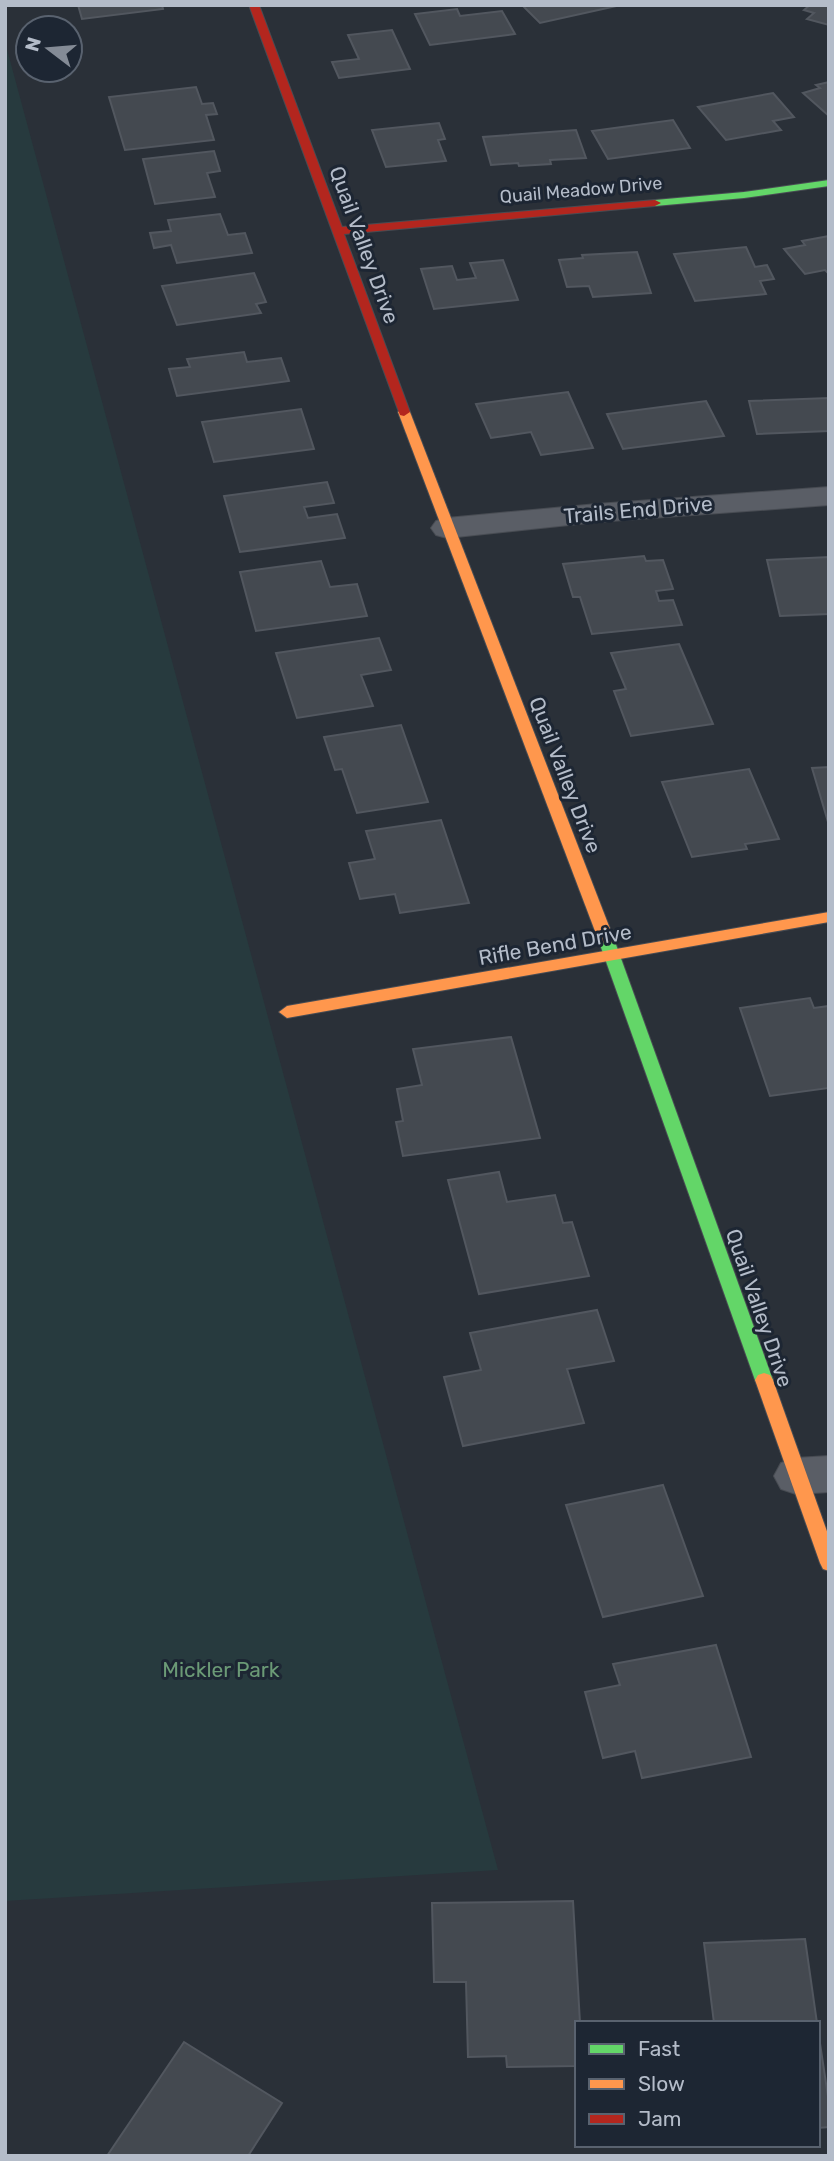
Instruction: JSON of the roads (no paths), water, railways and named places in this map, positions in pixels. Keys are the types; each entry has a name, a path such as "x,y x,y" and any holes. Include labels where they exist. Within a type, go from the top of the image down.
{"street":[{"name":"Quail Valley Drive","path":"254,5 447,528 813,1475 829,1563"},
{"name":"Quail Meadow Drive","path":"336,231 744,195 829,183"},
{"name":"Trails End Drive","path":"447,528 597,513 829,496"},
{"name":"Rifle Bend Drive","path":"287,1012 613,957 829,917"}],"park label":[{"name":"Mickler Park","path":"221,1670"}]}
